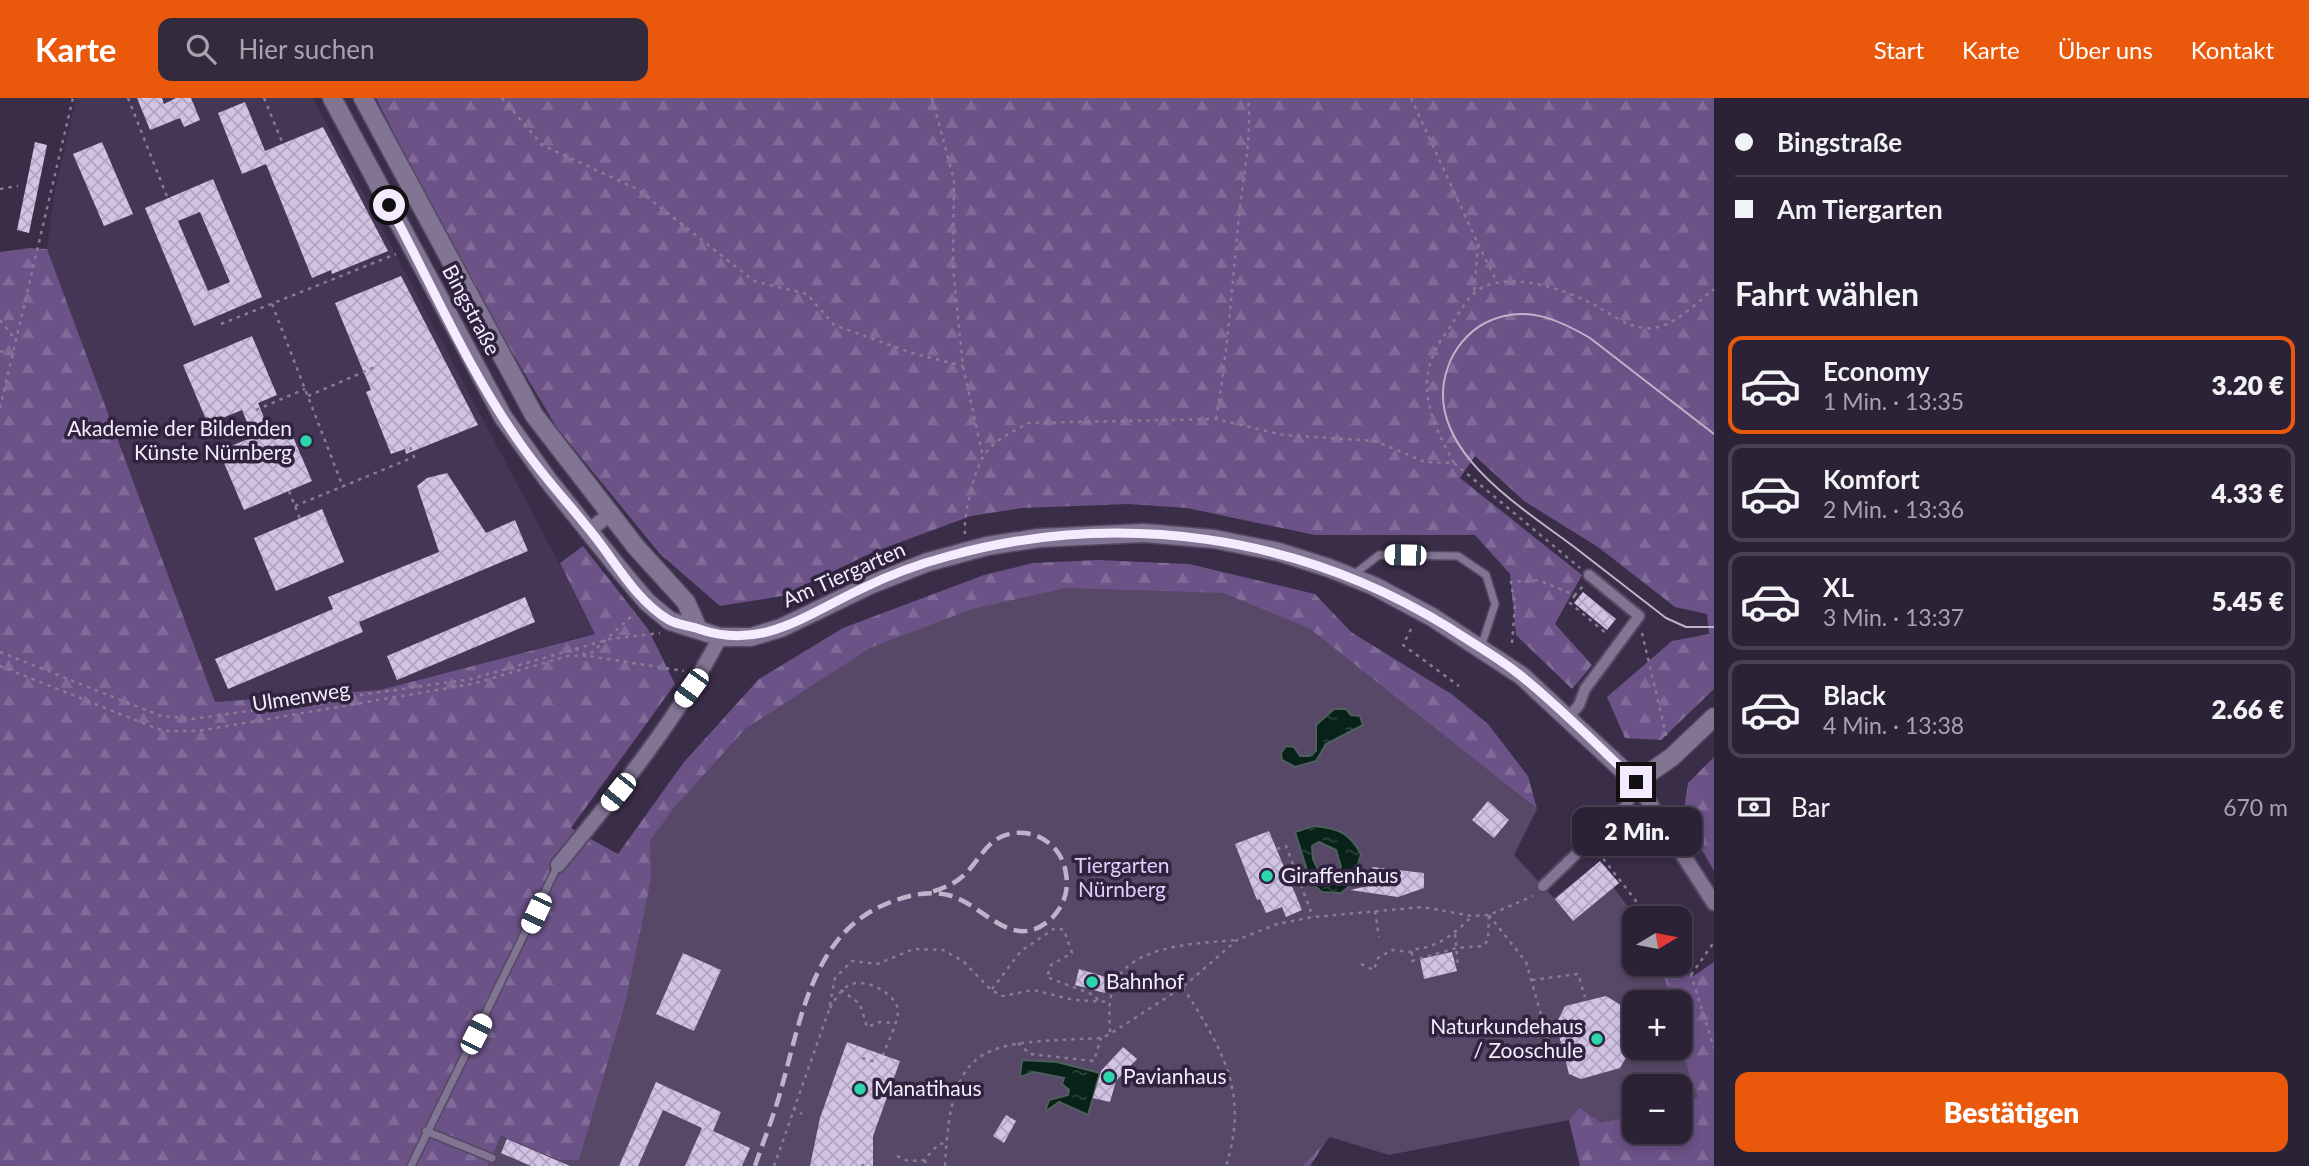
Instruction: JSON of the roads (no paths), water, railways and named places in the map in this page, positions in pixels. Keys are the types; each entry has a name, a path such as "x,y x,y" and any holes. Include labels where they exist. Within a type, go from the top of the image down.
{"street":[{"name":"Bingstraße","path":"332,98 503,417 548,480 647,602 670,621 720,637"},
{"name":"Bingstraße","path":"363,98 522,396 554,445 686,603 698,629"},
{"path":"590,530 610,514"},
{"name":"Am Tiergarten","path":"720,637 751,637 770,632 884,579 968,551 1071,534 1163,534 1257,547 1350,577 1397,598 1480,647 1522,676 1636,782"},
{"path":"1567,719 1579,705 1584,689 1639,616 1589,575"},
{"path":"558,865 618,792 701,674 720,637"},
{"path":"1543,886 1627,805 1636,782 1672,757 1714,717"},
{"path":"1636,782 1714,903"}],"lane":[{"path":"1350,577 1379,555 1458,556 1486,575 1495,604 1480,647"},
{"path":"411,1166 558,865"},
{"path":"426,1131 492,1158"}],"water":[{"path":"1334,709 1346,709 1351,715 1360,716 1363,725 1326,744 1316,761 1295,767 1282,760 1281,753 1286,746 1294,747 1300,756 1309,756 1316,751 1316,725"},
{"path":"1313,826 1336,830 1347,836 1361,854 1352,884 1341,893 1322,892 1311,883 1295,832","holes":["1319,842 1336,850 1341,867 1337,875 1328,877 1320,874 1313,859 1312,846"]},
{"path":"1022,1060 1057,1062 1100,1073 1088,1115 1059,1102 1045,1112 1049,1100 1068,1095 1069,1090 1062,1084 1064,1078 1034,1072 1020,1077"}],"tram line":[{"path":"1714,434 1590,338 1552,319 1526,314 1499,317 1485,323 1462,342 1448,367 1443,396 1448,423 1461,448 1480,472 1527,513 1666,618 1686,627 1714,627"}],"railway":[{"path":"755,1166 779,1096 804,1006 826,956 842,935 862,917 886,904 908,896 924,894 932,893 961,900 1011,929 1024,931 1037,928 1052,918 1060,908 1067,880 1060,856 1049,843 1033,834 1014,833 990,844 959,879 945,887 935,891 930,892 925,894"}],"place":[{"name":"Akademie der Bildenden Künste Nürnberg","path":"306,441"},
{"name":"Giraffenhaus","path":"1267,876"},
{"name":"Bahnhof","path":"1092,982"},
{"name":"Naturkundehaus / Zooschule","path":"1597,1039"},
{"name":"Pavianhaus","path":"1109,1077"},
{"name":"Manatihaus","path":"860,1089"}],"park label":[{"name":"Tiergarten Nürnberg","path":"1122,878"}]}
